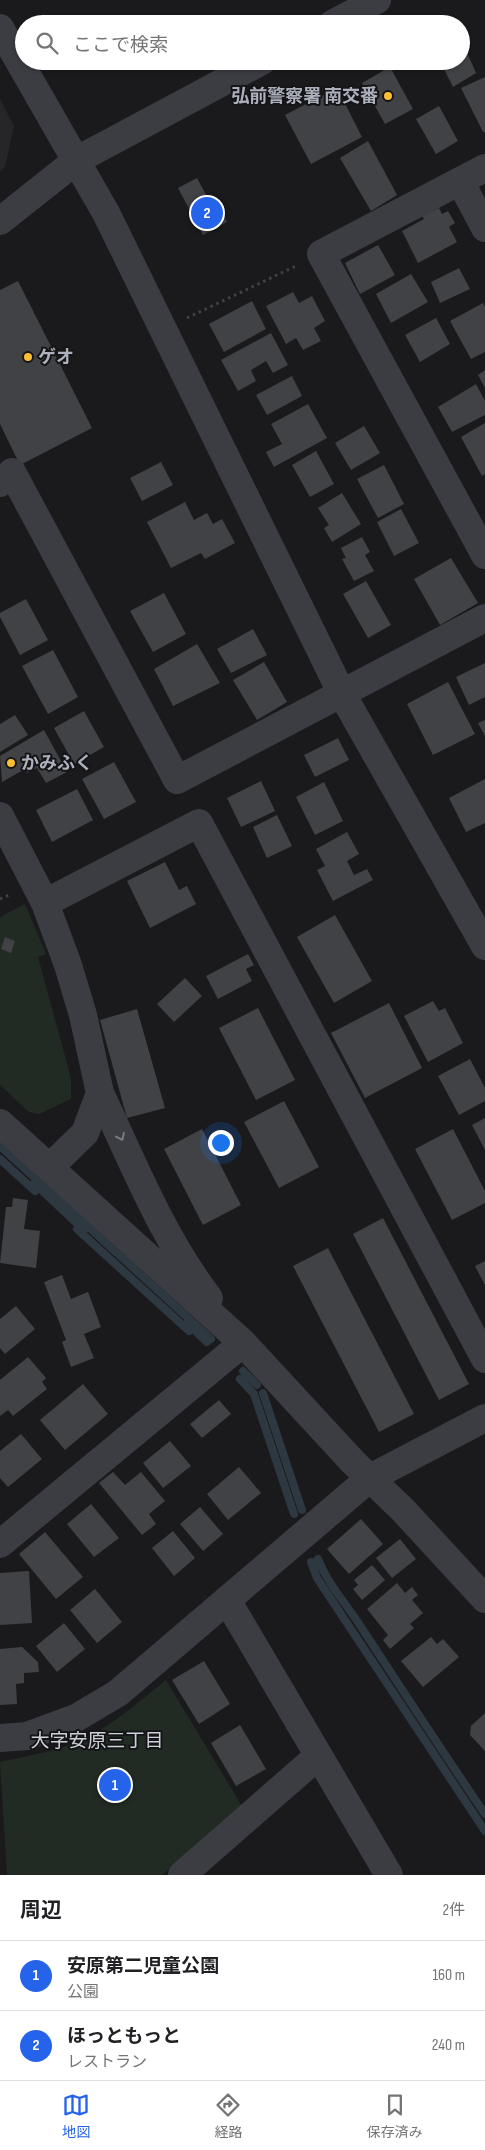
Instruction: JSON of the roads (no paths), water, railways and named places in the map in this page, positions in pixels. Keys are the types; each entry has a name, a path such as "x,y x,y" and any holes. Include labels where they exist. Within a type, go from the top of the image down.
{"street":[{"path":"349,15 377,0"},
{"path":"0,28 15,54"},
{"path":"24,70 106,213 342,694 485,946"},
{"path":"0,220 77,160 245,70"},
{"path":"485,168 321,254 485,555"},
{"path":"460,181 485,228"},
{"path":"0,483 12,472 177,780 485,618"},
{"path":"0,816 45,904 73,982 100,1093 164,1227 198,1285 243,1343"},
{"path":"45,904 199,823 485,1359"},
{"path":"50,1167 85,1134 100,1093"},
{"path":"0,1123 243,1343 485,1598"},
{"path":"0,1544 243,1343"},
{"path":"0,1738 27,1736 76,1718 118,1693 370,1478 485,1418"},
{"path":"227,1600 389,1875"},
{"path":"182,1875 318,1756"}],"waterway":[{"path":"0,1146 211,1339"},
{"path":"0,1159 35,1191"},
{"path":"34,1183 84,1230"},
{"path":"77,1229 189,1331"},
{"path":"187,1323 207,1342"},
{"path":"243,1371 257,1385"},
{"path":"240,1379 254,1394 294,1514"},
{"path":"263,1393 302,1510"},
{"path":"318,1559 334,1588 485,1814"},
{"path":"311,1562 317,1578 485,1831"}],"place":[{"name":"弘前警察署 南交番","path":"388,96"},
{"name":"ほっともっと","path":"207,213"},
{"name":"ゲオ","path":"28,357"},
{"name":"かみふく","path":"11,763"},
{"name":"安原第二児童公園","path":"115,1785"}],"district":[{"name":"大字安原三丁目","path":"97,1740"}]}
